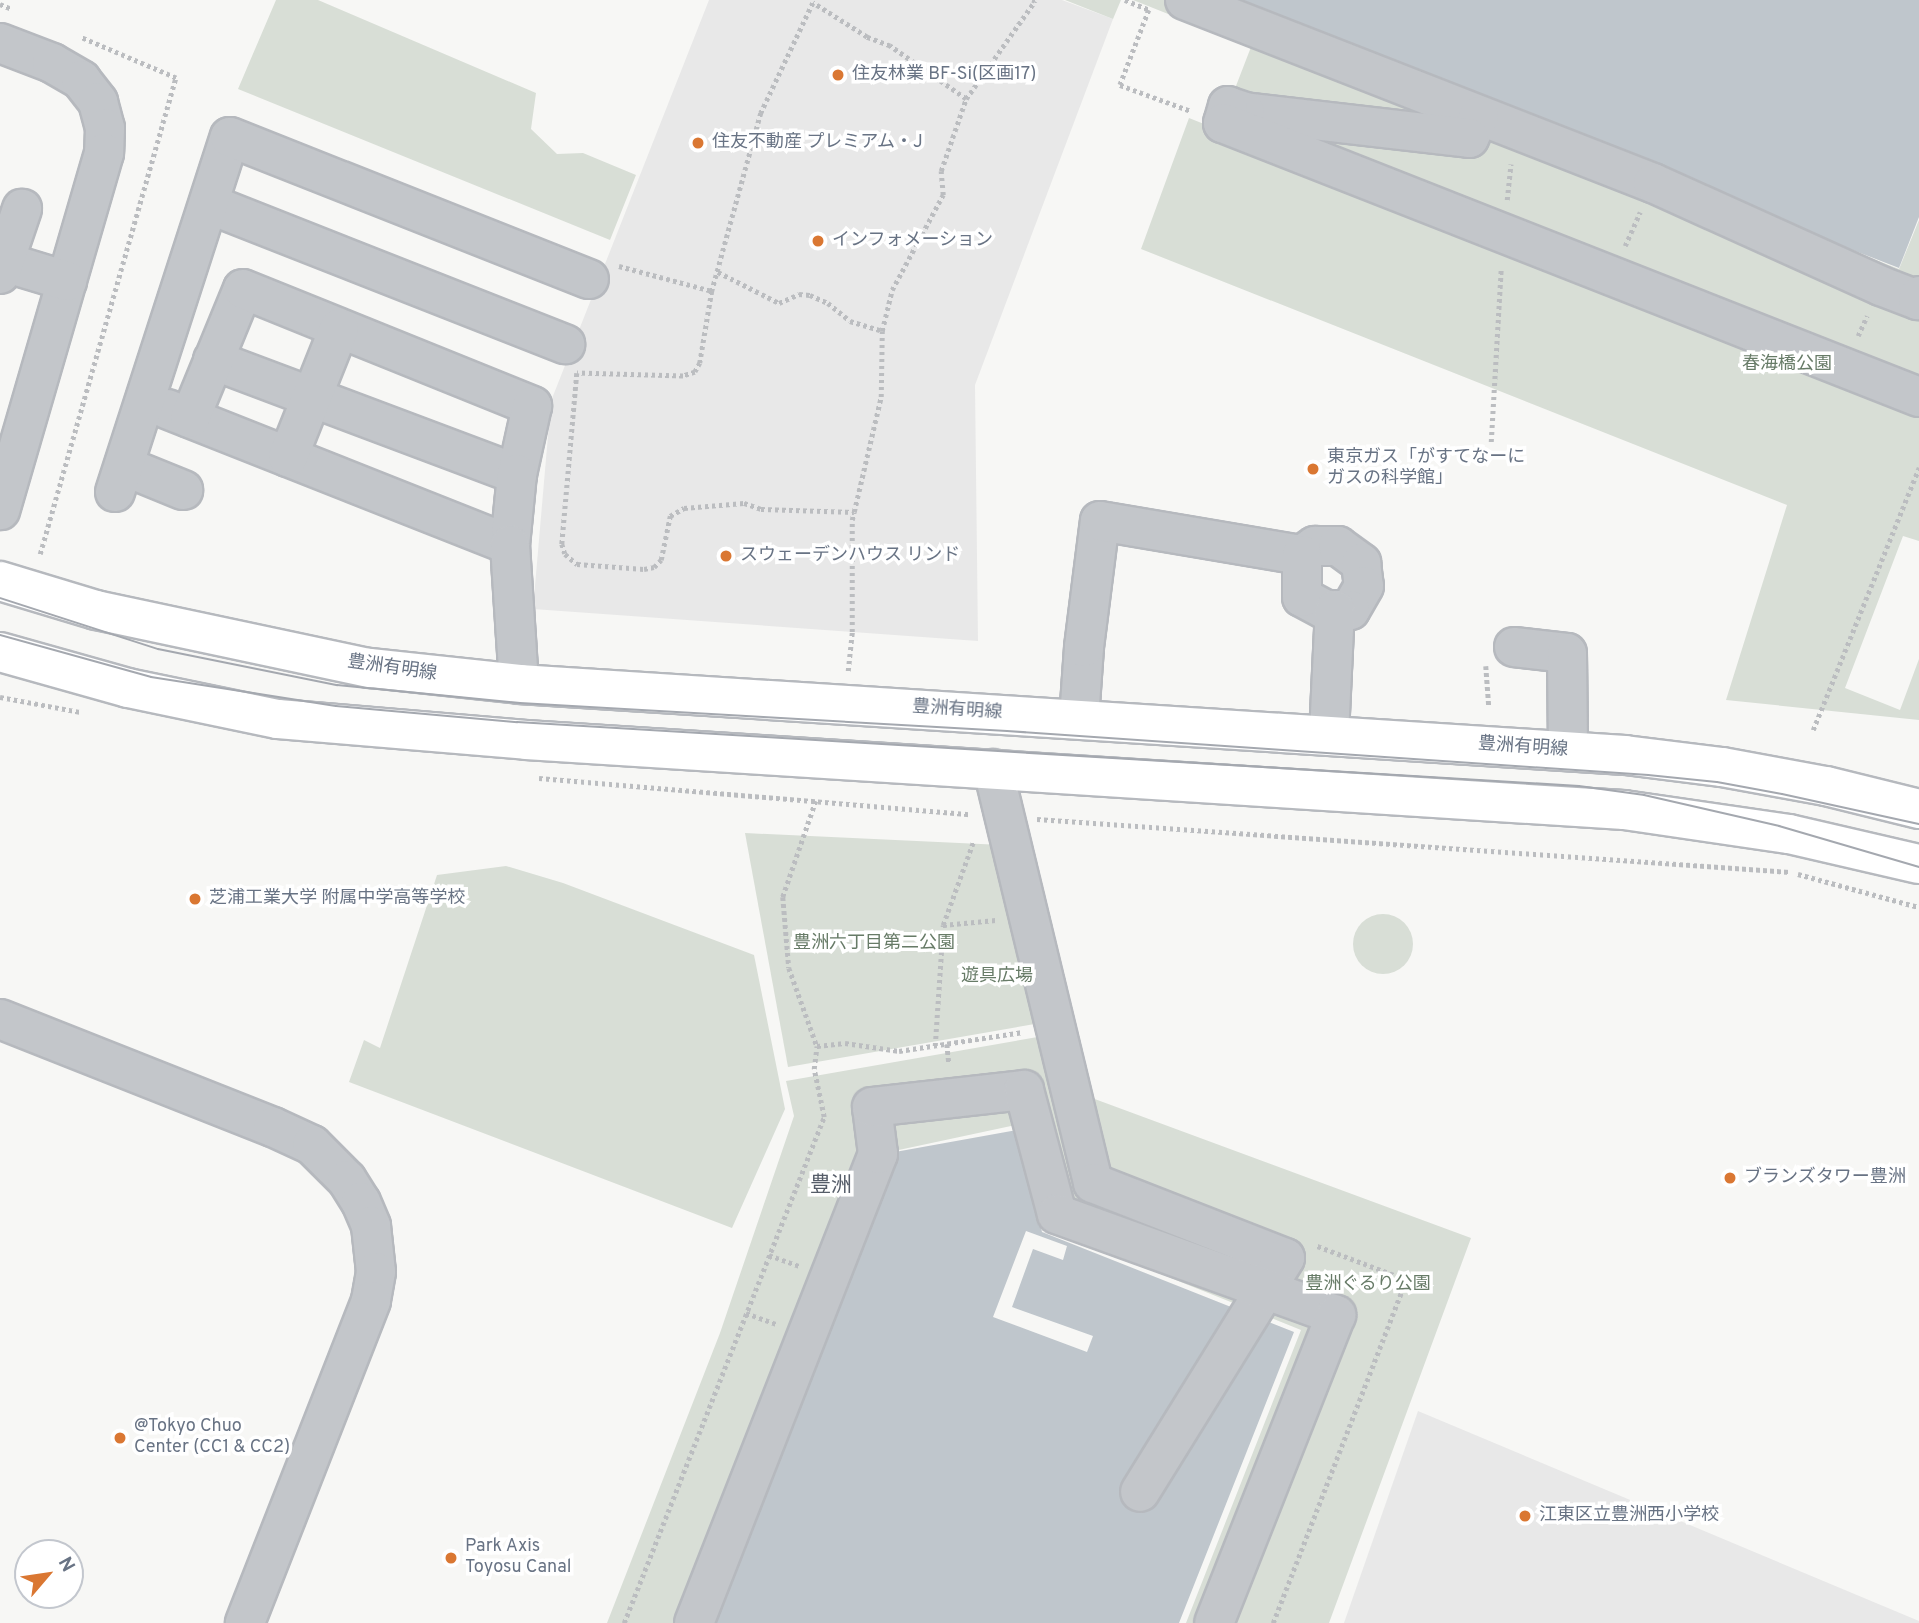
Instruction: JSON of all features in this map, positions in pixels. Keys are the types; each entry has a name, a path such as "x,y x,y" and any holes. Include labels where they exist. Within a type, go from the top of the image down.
{"main road":[{"name":"豊洲有明線","path":"0,581 96,610 370,668 519,684 1625,755 1722,767 1826,786 1919,809"},
{"path":"0,652 128,688 278,719 526,740 1624,810 1789,834 1919,864"}],"street":[{"path":"1185,0 1653,183 1881,286 1917,300 1919,296"},
{"path":"0,43 52,63 81,80 97,102 106,128 104,153 0,510"},
{"path":"1479,116 1469,138 1245,112 1228,106 1223,123 1919,397"},
{"path":"183,490 119,479 230,138 589,279"},
{"path":"209,204 565,344"},
{"path":"22,209 2,268 67,281"},
{"path":"190,418 243,289 532,405 517,474 510,545 519,684"},
{"path":"288,457 339,329"},
{"path":"213,360 517,474"},
{"path":"145,401 510,545"},
{"path":"1079,719 1084,647 1100,521 1303,555 1315,546 1338,546 1361,563 1364,586 1350,610 1326,610 1302,597 1303,555"},
{"path":"1329,735 1335,610"},
{"path":"1514,647 1566,653 1568,749"},
{"path":"993,769 1093,1182 1285,1258 1140,1492"},
{"path":"0,1019 273,1127 312,1146 347,1180 361,1202 371,1226 376,1272 371,1301 245,1623"},
{"path":"694,1623 878,1154 873,1107 1024,1090 1057,1214 1336,1315 1214,1623"}],"path":[{"path":"848,671 852,632 855,512 881,397 882,331 892,290 943,195 941,171 966,99 1034,0"},
{"path":"1125,0 1149,10 1120,85 1223,123"},
{"path":"855,512 761,509 744,503 684,508 670,516 661,560 654,567 577,564 565,554 562,534 577,373 683,376 695,372 700,363 712,291 761,113 813,1 867,37 890,46 966,99"},
{"path":"1491,442 1503,235 1515,131"},
{"path":"1611,278 1653,183"},
{"path":"589,279 621,265 712,291"},
{"path":"718,272 779,303 799,294 810,295 828,303 850,321 882,331"},
{"path":"1845,367 1881,286"},
{"path":"1813,730 1919,468"},
{"path":"0,697 85,713"},
{"path":"531,777 1005,817 1787,871 1919,907"},
{"path":"624,1623 824,1117 814,1069 817,1046 789,968 783,897 816,801"},
{"path":"935,1046 943,925 976,833 1005,817"},
{"path":"943,925 1028,916"},
{"path":"817,1046 845,1043 899,1051 1055,1027"},
{"path":"769,1255 778,1258"},
{"path":"746,1313 756,1316"}],"shaded area":[{"path":"709,0 1062,0 1113,19 975,385 978,641 533,609 551,401"},
{"path":"1210,0 1919,0 1919,217 1899,268"},
{"path":"1017,1130 1042,1232 1294,1332 1179,1623 710,1623 895,1152"},
{"name":"江東区立豊洲西小学校","path":"1418,1411 1919,1621 1919,1623 1344,1623"}],"green space":[{"path":"276,0 318,0 536,93 531,129 557,154 583,153 636,175 610,240 238,89"},
{"path":"1065,0 1121,0 1113,19"},
{"name":"春海橋公園","path":"1133,0 1215,0 1899,269 1919,220 1919,541 1903,536 1845,688 1900,710 1919,659 1919,720 1726,700 1787,505 1141,249 1189,118 1219,130 1251,47"},
{"name":"豊洲六丁目第二公園","path":"745,833 1025,846 1069,1018 788,1067"},
{"path":"506,866 563,883 754,955 785,1109 732,1228 349,1082 364,1040 380,1048 437,875"},
{"path":"1383,914 1404,923 1413,944 1404,965 1383,974 1362,965 1353,944 1362,923"},
{"name":"豊洲ぐるり公園","path":"1072,1031 1092,1098 1471,1238 1329,1623 1186,1623 1301,1330 1048,1229 1020,1124 894,1151 708,1623 607,1623 720,1333 794,1116 786,1081"}],"pier":[{"path":"1026,1231 1067,1246 1063,1260 1033,1249 1012,1307 1093,1336 1087,1352 993,1317"}],"tram line":[{"path":"0,598 158,649 337,685 520,703 1007,731 1648,775 1717,782 1919,824"},
{"path":"0,635 151,677 336,706 517,722 1579,786 1644,795 1779,826 1919,867"}],"place":[{"name":"住友林業 BF-Si(区画17)","path":"838,75"},
{"name":"住友不動産 プレミアム・J","path":"698,143"},
{"name":"インフォメーション","path":"818,241"},
{"name":"東京ガス「がすてなーに ガスの科学館」","path":"1313,469"},
{"name":"スウェーデンハウス リンド","path":"726,556"},
{"name":"芝浦工業大学 附属中学高等学校","path":"195,899"},
{"name":"ブランズタワー豊洲","path":"1730,1178"},
{"name":"@Tokyo Chuo Center (CC1 & CC2)","path":"120,1438"},
{"name":"江東区立豊洲西小学校","path":"1525,1516"},
{"name":"Park Axis Toyosu Canal","path":"451,1558"}],"district":[{"name":"豊洲","path":"831,1186"}],"park label":[{"name":"遊具広場","path":"997,977"}]}
